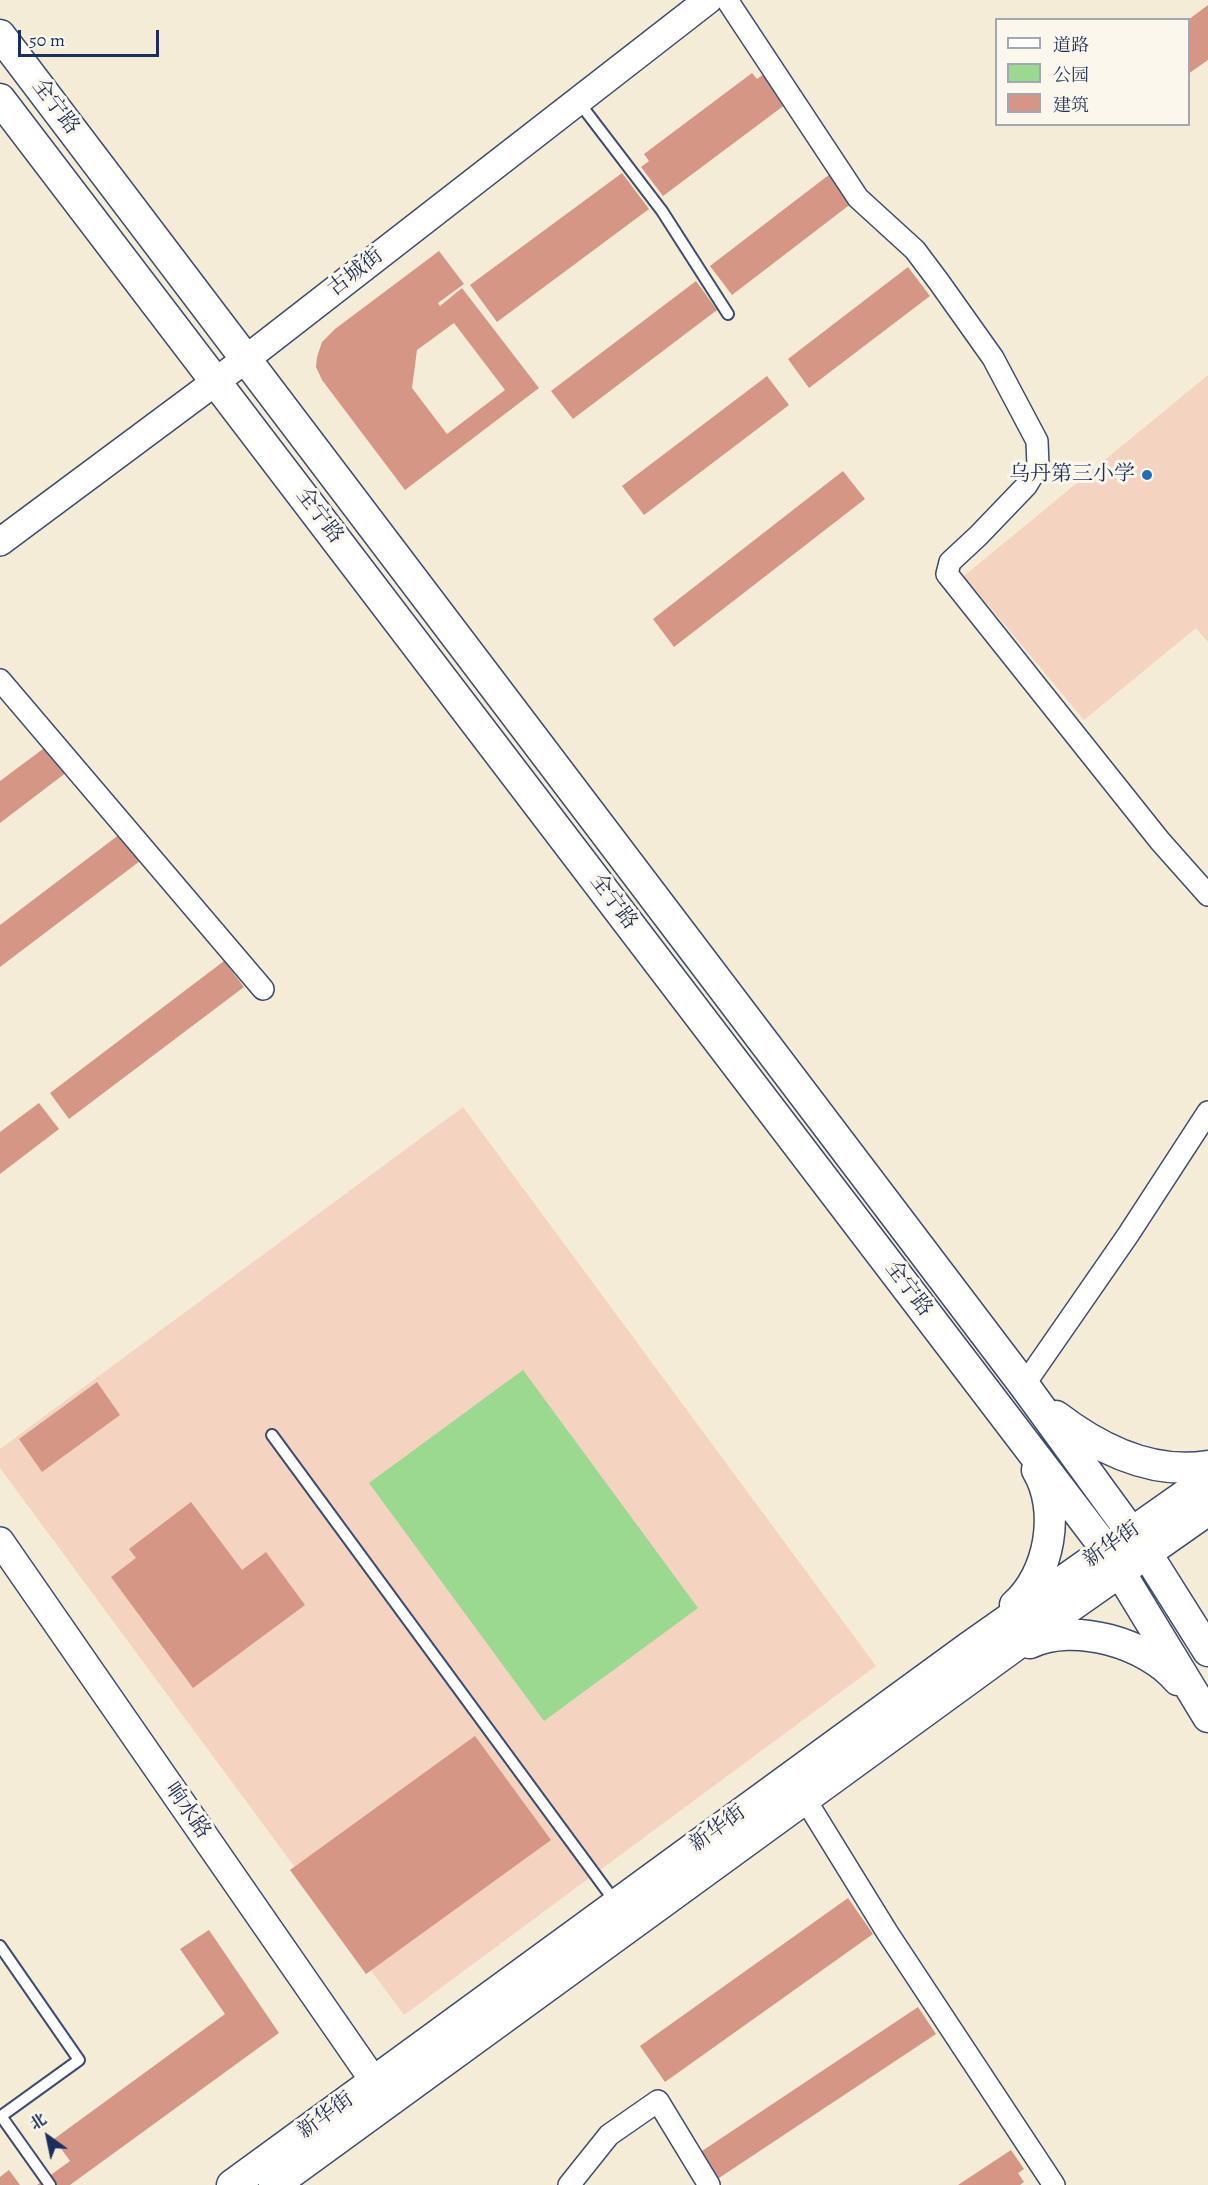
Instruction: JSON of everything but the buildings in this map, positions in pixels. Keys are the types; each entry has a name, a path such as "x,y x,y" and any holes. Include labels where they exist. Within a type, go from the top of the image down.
{"main road":[{"name":"全宁路","path":"0,34 1029,1393 1140,1542 1208,1651"},
{"name":"全宁路","path":"0,99 1113,1561 1206,1715"},
{"path":"1029,1393 1078,1433 1110,1450 1147,1464 1179,1467 1208,1466"},
{"path":"969,1647 1020,1601 1032,1587 1047,1545 1049,1509 1042,1478 1008,1421"},
{"name":"新华街","path":"274,2185 973,1676 1113,1561 1140,1542 1208,1479"},
{"name":"新华街","path":"1140,1542 1208,1510"},
{"name":"新华街","path":"232,2185 969,1647 1113,1561"},
{"path":"973,1676 1032,1642 1054,1635 1077,1634 1106,1639 1131,1648 1170,1670 1206,1715"}],"street":[{"name":"古城街","path":"0,542 246,359 708,0"},
{"path":"727,0 858,198 915,250 993,358 1037,441 1038,466 1026,486 950,562 947,574 1160,841 1208,895"},
{"path":"0,680 263,990"},
{"path":"1029,1393 1128,1234 1208,1112"},
{"name":"响水路","path":"0,1541 374,2081"},
{"path":"805,1799 887,1932 1049,2183"},
{"path":"569,2185 609,2134 658,2102 709,2185"}],"lane":[{"path":"577,101 662,211 728,314"},
{"path":"272,1436 616,1903"},
{"path":"0,1946 79,2060 1,2117 50,2185"}],"shaded area":[{"name":"乌丹第三小学","path":"1208,375 1208,642 1196,628 1084,720 964,576"},
{"path":"463,1107 876,1666 404,2015 0,1468 0,1449"}],"green space":[{"path":"523,1370 698,1608 544,1721 369,1483"}],"place":[{"name":"乌丹第三小学","path":"1147,475"}]}
